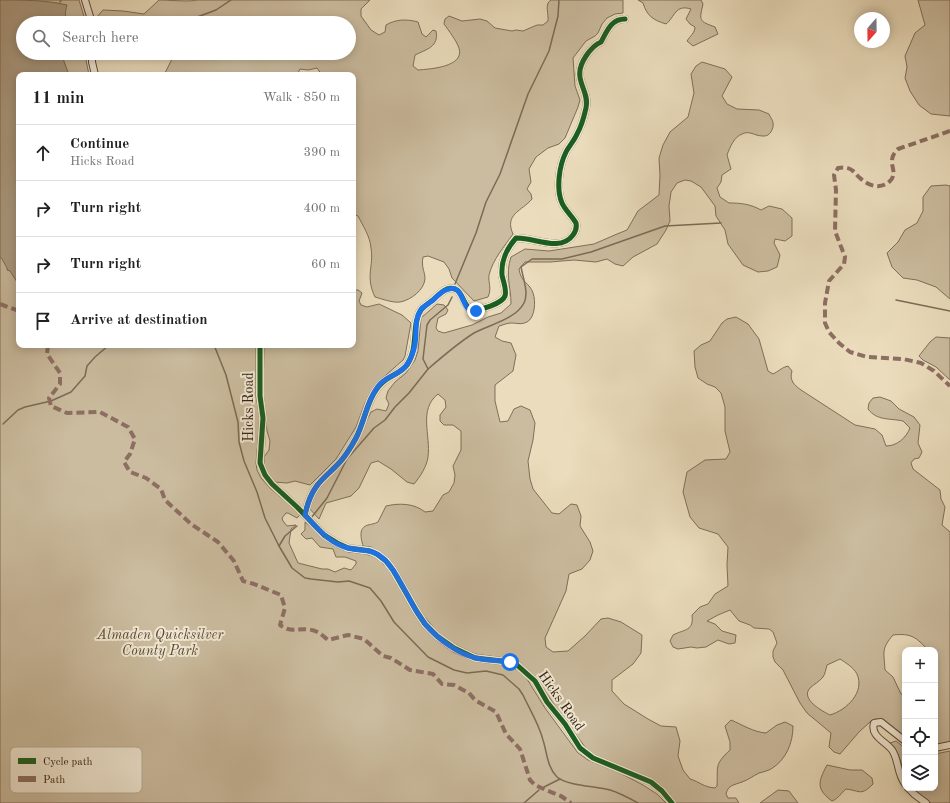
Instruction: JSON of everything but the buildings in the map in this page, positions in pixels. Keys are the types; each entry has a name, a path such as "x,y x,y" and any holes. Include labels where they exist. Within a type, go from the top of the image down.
{"street":[{"path":"85,0 90,16"},
{"path":"305,515 311,495 316,487 340,462 356,439 375,392 382,383 402,371 407,364 415,343 418,315 422,309 444,291 449,289 456,289 460,293 468,310 472,311 497,303 504,298 505,294 502,274 504,258 507,249 516,238 549,243 561,243 571,238 575,232 577,227 576,223 562,202 560,174 562,161 577,135 586,108 586,100 580,84 579,73 584,58 590,49 601,42 610,26 617,20 625,19"},
{"path":"92,60 94,72"},
{"name":"Hicks Road","path":"260,348 260,396 263,418 260,457 262,470 272,484 318,529 337,543 348,548 370,551 378,554 386,561 394,570 425,624 437,636 454,648 475,658 510,662 518,665 535,681 547,702 565,724 580,748 597,760 651,782 662,791 672,803"},
{"path":"902,739 881,722 874,723 873,730 875,734 891,749 895,755 902,779"},
{"path":"938,747 950,745"},
{"path":"911,791 926,803"}],"green space":[{"name":"Almaden Quicksilver County Park","path":"0,0 79,0 84,16 16,16 16,60 86,60 88,72 16,72 16,348 256,348 256,396 260,418 256,463 257,470 261,478 270,488 300,515 297,518 286,513 282,518 287,526 296,525 291,529 289,543 298,563 328,569 335,572 344,568 351,570 356,564 356,561 345,557 336,557 333,549 320,547 312,538 306,539 301,534 305,530 305,522 335,546 348,552 361,553 376,557 391,572 414,614 423,627 435,639 453,652 465,657 508,665 519,671 527,679 545,708 578,753 588,760 618,772 643,785 657,794 666,803 0,803"},
{"path":"159,0 370,0 361,9 361,16 371,30 379,35 385,32 386,25 402,20 418,22 422,34 426,37 433,30 436,31 436,41 434,44 428,49 415,55 413,66 418,70 438,68 452,63 457,59 459,48 444,24 445,19 449,16 462,21 480,19 487,21 495,28 523,31 537,25 543,25 548,21 547,7 551,0 623,0 623,13 615,14 607,18 602,24 598,33 586,41 573,58 575,86 580,100 578,107 565,138 559,144 548,148 536,157 529,169 531,182 527,189 531,194 532,199 512,217 511,227 513,234 496,258 491,269 489,275 490,291 488,297 474,301 452,278 449,269 444,262 428,256 423,257 422,264 425,279 420,291 412,297 400,302 388,301 375,297 372,290 370,277 372,255 369,239 358,216 356,215 356,72 320,72 317,68 308,70 300,69 298,72 166,72 172,60 356,60 356,16 98,16 103,10 144,14"},
{"path":"638,0 701,0 703,4 701,17 703,22 715,27 718,34 693,46 687,41 695,29 695,27 686,19 691,9 682,8 678,10 666,24 651,17 646,11 643,3"},
{"path":"918,0 950,0 950,116 931,114 919,105 910,91 905,78 907,67 905,56 915,33 925,25"},
{"path":"702,62 725,69 732,77 722,96 727,104 737,109 759,110 769,114 773,121 772,130 768,135 760,136 745,133 739,135 731,146 727,155 731,169 722,175 721,182 717,188 720,197 729,203 745,204 761,210 769,206 782,209 792,218 792,236 785,241 775,239 774,243 780,255 777,267 768,271 758,272 743,265 728,244 725,230 716,216 715,206 701,187 691,181 685,180 677,183 671,192 669,206 670,221 657,244 633,257 623,266 615,264 607,259 596,262 574,260 525,262 519,269 520,274 532,290 534,309 532,317 525,323 510,323 499,326 495,337 502,341 511,343 516,355 513,371 495,385 495,401 500,422 508,421 514,409 521,406 530,410 535,423 528,461 533,489 552,513 559,514 571,504 577,505 581,516 580,526 590,542 593,551 590,560 582,569 569,574 566,591 545,638 546,647 553,652 568,651 601,619 608,618 621,622 642,635 641,653 633,664 612,680 612,691 624,704 648,719 661,726 676,727 680,741 678,756 683,770 690,779 707,787 715,788 717,786 717,770 719,763 730,750 730,742 725,726 731,720 752,730 766,733 777,725 785,722 793,726 790,745 781,761 770,770 759,773 728,789 726,794 728,798 736,798 739,803 675,803 653,780 602,759 588,751 537,679 519,662 511,659 475,654 456,645 439,634 419,610 396,568 379,552 371,547 363,546 361,531 365,526 378,522 386,506 406,504 421,509 425,512 433,511 443,495 449,492 454,483 455,475 453,466 461,450 461,431 453,425 444,425 440,421 440,415 446,407 445,400 438,394 432,400 428,408 428,457 423,471 414,484 407,482 378,461 371,463 359,488 351,496 326,503 319,519 309,508 317,489 355,443 371,412 377,409 386,411 389,404 386,398 388,391 395,382 406,373 415,360 418,351 421,318 437,304 444,305 448,310 446,314 438,318 436,328 438,331 444,333 472,325 488,317 501,313 511,304 508,269 511,257 525,249 549,251 594,244 627,230 638,211 659,195 659,158 663,145 670,132 688,117 694,93 691,74 696,66"},
{"path":"931,186 950,186 950,299 936,287 917,280 903,278 892,267 887,253 898,242 905,230 917,223 923,211 923,197"},
{"path":"356,290 362,293 359,301 361,305 367,307 379,304 402,315 411,323 403,360 377,383 365,403 356,427 336,459 310,485 295,481 287,483 274,482 267,474 264,457 269,450 270,441 267,431 263,396 264,348 356,348"},
{"path":"736,317 748,324 759,339 768,371 773,374 788,366 792,371 791,377 793,382 798,388 855,425 875,429 882,435 886,446 894,445 901,441 910,428 903,421 875,416 868,409 869,403 873,398 880,397 891,401 899,409 914,417 920,425 918,443 922,452 919,458 914,459 911,463 913,469 940,490 941,499 945,507 942,525 950,532 950,742 938,744 938,647 925,647 909,635 893,635 884,651 885,670 893,677 902,694 902,736 882,720 876,719 871,721 859,732 840,754 834,752 829,747 831,733 807,713 800,703 783,670 775,662 773,651 777,643 773,632 769,629 754,628 739,621 730,610 707,621 715,624 722,631 736,635 735,643 729,644 718,640 706,647 678,649 673,647 670,641 673,635 688,629 692,624 692,615 700,607 708,604 715,594 728,586 728,547 718,534 699,528 690,517 683,492 687,472 705,460 726,459 730,452 725,431 725,407 721,393 715,387 698,378 695,367 694,351 701,345 710,341 722,323 727,319","holes":["840,659 851,667 857,674 859,687 848,705 830,715 813,704 808,696 808,692 810,688 823,677 827,665"]},
{"path":"936,337 950,338 950,380 936,367 919,356"},
{"path":"896,741 902,746 902,765 898,754 890,746 890,743"},
{"path":"950,751 950,803 930,803 914,791 938,791 938,753"},
{"path":"827,765 850,770 862,770 872,778 873,784 861,792 846,789 832,801 823,793 820,785 820,781"},
{"path":"778,790 789,791 798,803 760,803"}],"shaded area":[{"path":"0,0 25,0 59,3 67,5 66,16 16,16 16,60 64,60 68,72 16,72 16,280 10,271 7,270 0,257"}],"waterway":[{"path":"200,16 216,10 231,0"},
{"path":"455,284 476,233 486,202 500,174 528,94 549,51 558,16 559,0"},
{"path":"428,369 474,333 502,321 520,309 524,303 526,295 521,267 532,259 562,259 591,252 665,226 721,223"},
{"path":"311,518 327,498 347,459 374,428 385,420 428,369 423,359 427,325 430,320 448,305 452,297"},
{"path":"896,300 950,311"},
{"path":"3,424 18,410 51,401 71,392 85,376 87,366 106,348"},
{"path":"215,348 226,375 238,422 239,442 244,461 257,492 265,518 292,568 305,578 338,582 349,581 370,588 381,601 394,622 428,657 454,670 467,673 486,671 503,675 519,689 523,695 539,728 551,769 557,777 575,784 610,790 638,803"},
{"path":"279,546 285,536 297,526"},
{"path":"544,787 560,779"},
{"path":"524,803 539,790"}],"marked path":[{"path":"950,131 898,149 892,158 893,177 890,181 883,185 871,185 863,181 850,169 844,167 838,168 834,175 836,190 835,231 845,257 844,264 829,281 825,303 825,323 829,332 850,352 867,357 903,359 921,363 934,371 950,386"},
{"path":"0,304 16,310"},
{"path":"48,348 47,354 60,373 60,384 49,398 51,406 67,413 100,412 128,427 135,439 130,454 124,462 130,472 146,478 161,489 165,500 191,524 218,542 234,561 243,581 281,595 285,608 280,625 292,630 307,629 314,631 328,640 348,635 364,639 383,656 391,658 410,670 433,674 442,684 454,685 469,693 475,700 496,712 506,734 520,749 530,780 535,785 561,796 571,803"}],"cycle path":[{"path":"305,515 309,500 314,490 342,460 352,445 373,395 377,389 382,383 401,371 411,358 416,322 421,310 443,291 452,288 459,292 466,305 472,311 500,302 505,296 502,265 507,250 516,238 554,244 568,240 576,231 576,223 565,208 560,197 559,178 567,150 580,128 586,108 580,71 586,56 592,48 601,42 610,26 616,21 625,19"},
{"path":"260,348 260,396 263,418 260,463 265,475 272,484 324,535 348,548 370,551 386,561 393,570 425,624 437,636 454,648 475,658 510,662 517,665 535,681 547,702 565,724 580,748 593,758 651,782 662,791 672,803"}],"route":[{"path":"476,311 468,310 460,293 456,289 444,291 422,309 418,315 415,343 407,364 402,371 382,383 375,392 356,439 340,462 316,487 311,495 305,515 324,535 337,543 348,548 370,551 378,554 386,561 394,570 401,586 425,624 445,642 475,658 510,662"}]}
